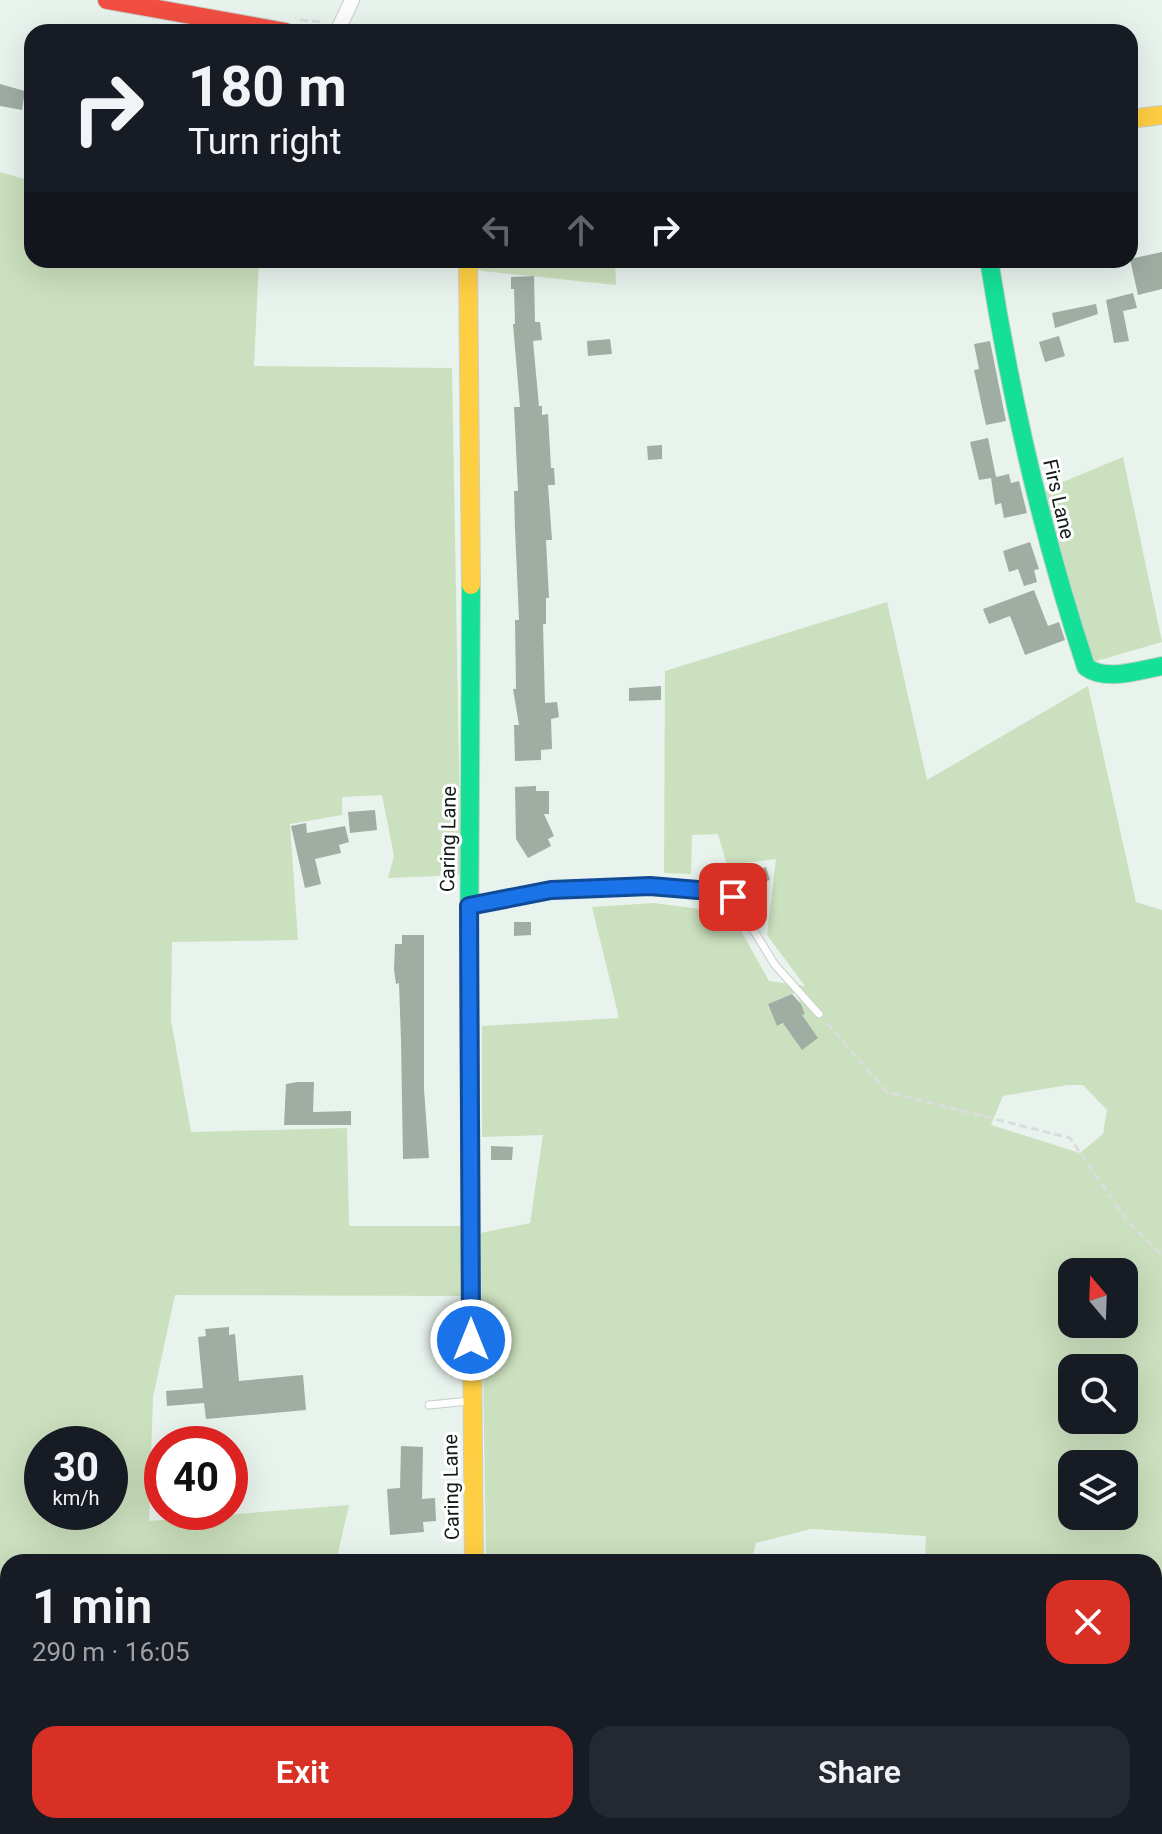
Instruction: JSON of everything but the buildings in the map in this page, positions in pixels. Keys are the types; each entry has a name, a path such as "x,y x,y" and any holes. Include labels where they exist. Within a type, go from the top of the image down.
{"street":[{"path":"107,0 241,24"},
{"path":"341,24 352,0"},
{"path":"1138,118 1162,115"},
{"name":"Caring Lane","path":"468,268 474,1554"},
{"name":"Firs Lane","path":"991,268 1038,509 1059,587 1086,667 1104,675 1162,666"}],"lane":[{"path":"469,906 551,890 650,886 722,892 733,897 775,965 819,1014"},
{"path":"429,1405 472,1401"}],"path":[{"path":"819,1014 887,1092 1070,1138 1128,1222 1162,1255"}],"green space":[{"path":"0,172 24,179 24,268 259,268 254,366 452,368 461,875 388,878 394,856 382,795 342,797 342,815 290,824 298,940 172,942 171,1020 191,1132 347,1128 349,1226 464,1226 466,1296 175,1295 153,1397 152,1426 144,1426 144,1530 248,1530 248,1513 349,1505 338,1554 0,1554"},
{"path":"615,268 616,285 473,270"},
{"path":"1123,457 1162,642 1093,662 1049,535 1046,489"},
{"path":"887,602 927,780 1088,686 1136,902 1162,910 1162,1554 925,1554 926,1536 811,1529 756,1543 753,1554 486,1554 481,1233 530,1223 543,1135 482,1137 482,1026 619,1018 592,907 654,903 731,913 769,981 805,986 767,935 776,859 727,865 718,834 692,835 691,874 664,873 665,671","holes":["796,992 805,1014 778,1026 768,1004","1083,1085 1107,1110 1103,1134 1080,1153 991,1125 1003,1096"]}],"traffic: fast":[{"path":"990,268 1029,466 1055,567 1086,667 1103,674 1113,674 1162,666"},
{"path":"471,585 469,985 472,1342"}],"traffic: slow":[{"path":"1138,118 1162,115"},
{"path":"468,268 471,585"},
{"path":"472,1342 474,1554"}],"traffic: jam":[{"path":"107,0 241,24"}],"route":[{"path":"471,1340 469,906 551,890 650,886 722,892 733,897"}]}
